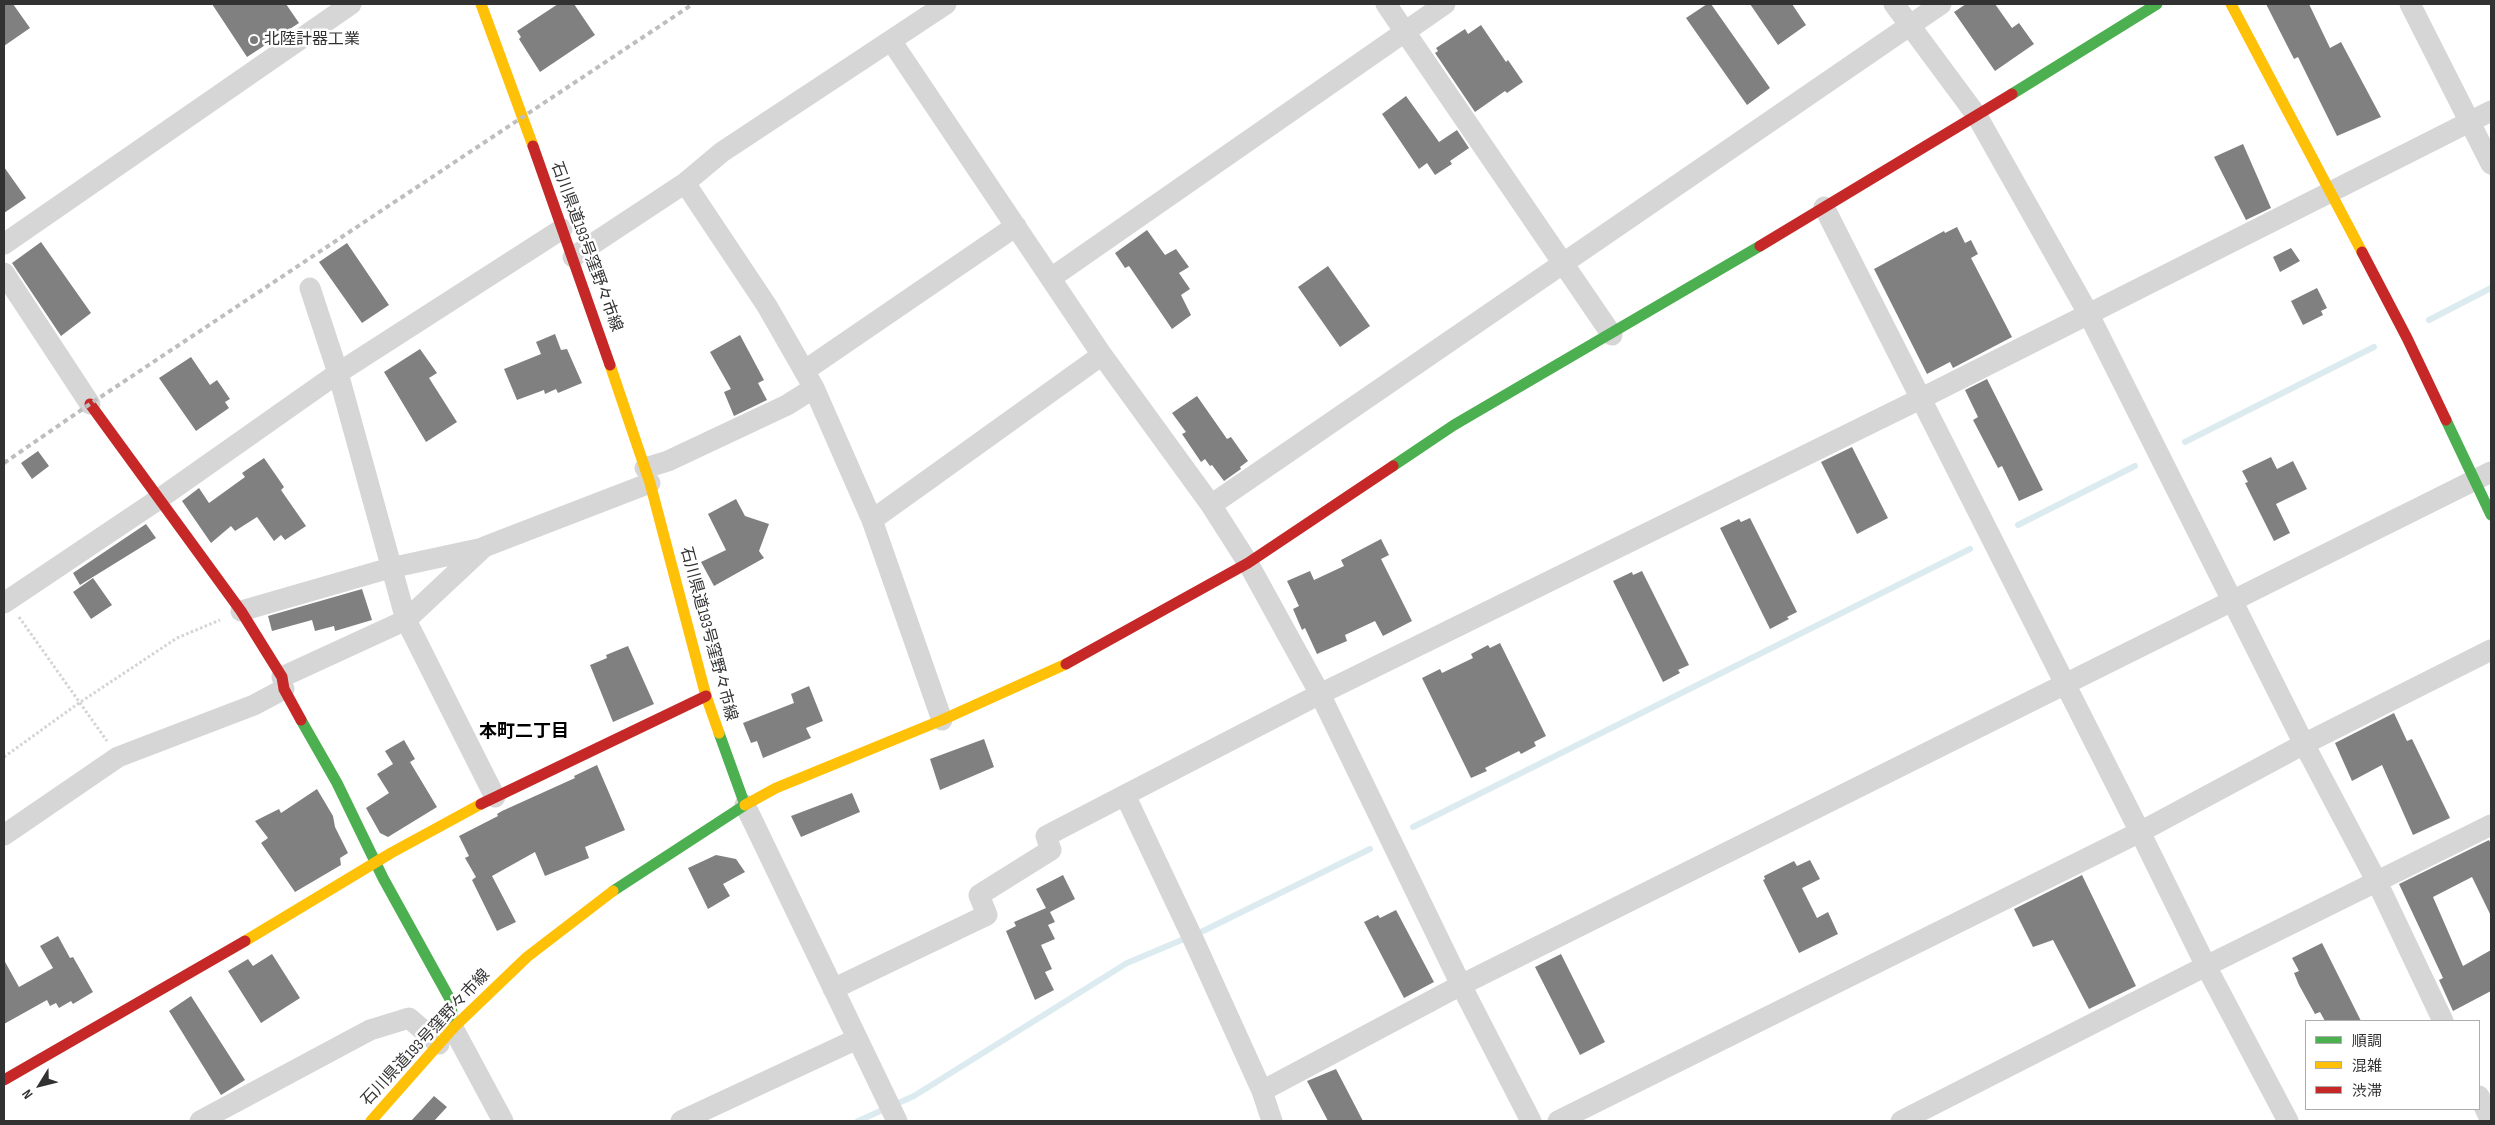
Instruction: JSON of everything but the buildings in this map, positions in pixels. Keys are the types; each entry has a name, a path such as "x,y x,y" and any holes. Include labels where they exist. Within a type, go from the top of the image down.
{"street":[{"path":"4,244 351,4"},
{"name":"石川県道193号窪野々市線","path":"371,1121 446,1036 492,988 551,936 622,884 746,805 706,696 676,577 647,475 573,257 481,4"},
{"path":"573,257 685,183 722,152 892,42 946,4"},
{"path":"1386,4 1612,335"},
{"path":"1051,278 1445,4"},
{"path":"1894,4 1976,116 2088,313 2304,744 2377,882 2443,1020"},
{"path":"1211,504 1941,4"},
{"path":"895,1117 746,805 776,788 942,720 1066,664 1248,563 1454,425 1612,335 1976,116 2157,4"},
{"path":"2231,4 2407,338 2483,476 2491,516"},
{"path":"2410,4 2491,164"},
{"path":"892,42 1102,355 1211,504 1248,563 1320,694 1461,985 1532,1121"},
{"path":"833,989 987,915 979,895 1051,850 1046,836 1320,694 1922,398 2491,111"},
{"path":"685,183 767,306 809,379 872,520 942,720"},
{"path":"1824,207 2067,684 2206,966 2288,1121"},
{"path":"241,611 390,568 484,547 647,475 668,461 787,405 809,379 1016,226"},
{"path":"6,601 159,499 338,373 562,229"},
{"path":"4,273 90,404 241,611 283,683 451,1001 446,1036"},
{"path":"310,288 338,373 390,568 406,620 494,797"},
{"path":"872,520 1102,355"},
{"path":"1262,1091 1461,985 2483,476"},
{"path":"4,835 118,757 254,706 283,683 406,620 484,547"},
{"path":"1558,1121 2140,832 2304,744 2491,650"},
{"path":"4,1080 166,988 377,862 494,797 706,696"},
{"path":"1125,795 1192,936 1262,1091 1272,1121"},
{"path":"1901,1121 2206,966 2491,825"},
{"path":"200,1121 370,1030 409,1018 446,1036 503,1121"},
{"path":"681,1121 857,1039"},
{"path":"2480,1098 2491,1121"}],"path":[{"path":"6,601 118,757"},
{"path":"4,757 79,703 177,638 241,611"}],"waterway":[{"path":"2429,320 2491,288"},
{"path":"2185,442 2374,347"},
{"path":"2018,525 2135,466"},
{"path":"1413,827 1970,549"},
{"path":"858,1121 914,1096 1127,963 1203,931 1370,849"}],"railway":[{"path":"4,463 693,4"}],"traffic: fast":[{"path":"2012,94 2157,4"},
{"path":"1393,466 1454,425 1760,246"},
{"path":"2446,420 2491,515"},
{"path":"301,720 337,783 383,878 451,1001 453,1028"},
{"path":"613,891 745,805 719,733"}],"traffic: slow":[{"path":"481,4 533,146"},
{"path":"2231,4 2362,252"},
{"path":"610,365 650,483 706,696 719,733"},
{"path":"745,805 776,788 942,720 1066,664"},
{"path":"245,941 391,853 481,804"},
{"path":"371,1121 453,1028 527,957 613,891"}],"traffic: jam":[{"path":"1760,246 2012,94"},
{"path":"533,146 610,365"},
{"path":"2362,252 2407,338 2446,420"},
{"path":"90,404 241,611 282,677 284,689 301,720"},
{"path":"1066,664 1248,563 1393,466"},
{"path":"481,804 706,696"},
{"path":"4,1080 245,941"}],"place":[{"name":"北陸計器工業","path":"254,40"}],"district":[{"name":"本町二丁目","path":"524,732"}]}
